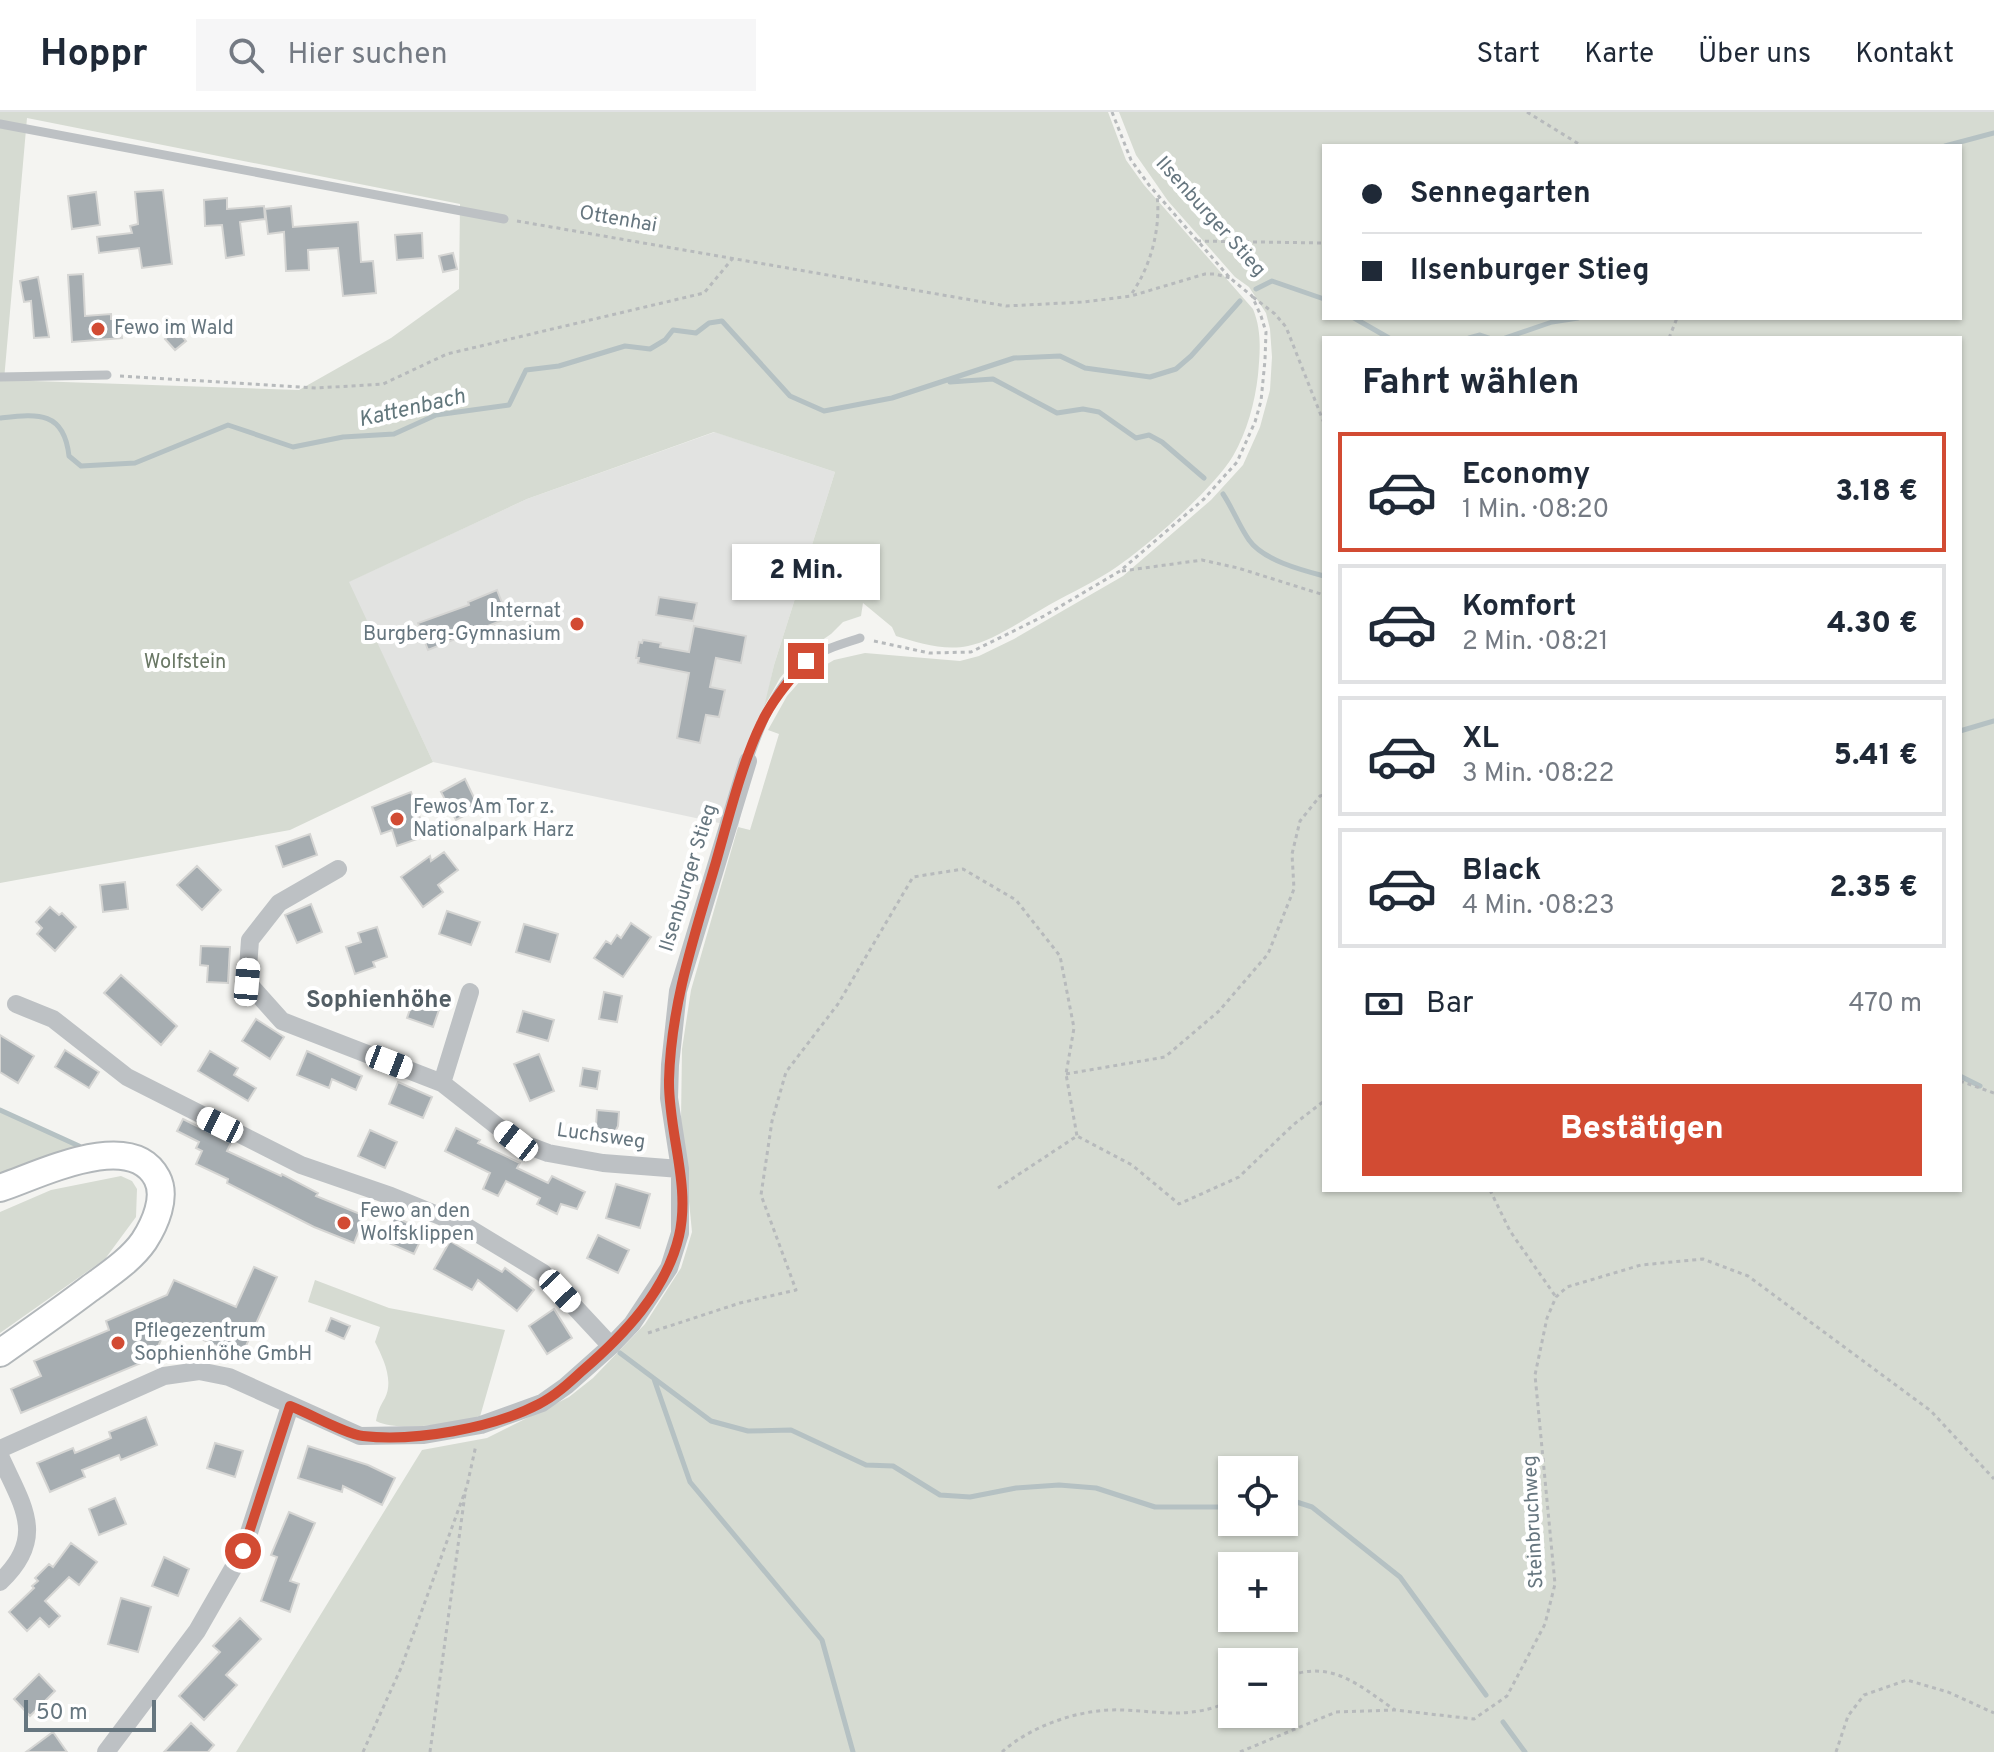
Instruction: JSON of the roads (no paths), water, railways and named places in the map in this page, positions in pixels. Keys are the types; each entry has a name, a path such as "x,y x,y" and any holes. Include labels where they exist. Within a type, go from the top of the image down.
{"main road":[{"path":"0,1188 90,1158 128,1155 143,1161 153,1172 159,1183 160,1202 156,1220 143,1243 116,1269 0,1353"}],"street":[{"name":"Ilsenburger Stieg","path":"0,1449 164,1376 199,1371 229,1377 360,1436 424,1435 481,1425 542,1403 611,1346 632,1324 669,1268 680,1233 680,1169 669,1098 678,991 748,761"},
{"name":"Luchsweg","path":"338,869 279,903 250,940 247,982 282,1021 442,1083 516,1141 548,1153 603,1163 680,1169"},
{"path":"442,1083 470,992"},
{"path":"16,1004 53,1019 127,1077 301,1165 391,1196 467,1227 543,1273 611,1346"},
{"path":"106,1752 197,1631 243,1551 290,1406"},
{"path":"0,1456 29,1525 24,1549 0,1582"}],"lane":[{"path":"0,124 504,219"},
{"path":"0,377 107,375"},
{"name":"Ilsenburger Stieg","path":"748,761 760,726 781,690 806,661 832,647 860,638"}],"waterway":[{"name":"Kattenbach","path":"1953,144 1994,133"},
{"name":"Kattenbach","path":"1256,289 1272,281 1322,298"},
{"name":"Kattenbach","path":"0,418 37,416 55,423 66,441 69,456 81,466 135,463 228,425 293,447 343,437 394,434 436,415 509,405 526,370 559,366 625,346 650,349 665,340 673,330 696,333 709,323 722,321 790,396 824,411 892,398 1014,358 1060,356 1085,368 1150,377 1176,369 1240,301"},
{"name":"Kattenbach","path":"1358,320 1386,336"},
{"name":"Kattenbach","path":"1511,336 1565,320"},
{"name":"Kattenbach","path":"1476,336 1483,336"},
{"path":"950,382 993,379 1057,413 1083,409 1099,412 1136,438 1149,435 1162,442 1204,478"},
{"path":"1223,494 1255,547 1283,563 1322,575"},
{"path":"1962,730 1994,721"},
{"path":"1962,1077 1980,1086"},
{"path":"0,1110 79,1146"},
{"path":"620,1353 711,1421 748,1431 791,1430 866,1465 893,1466 940,1495 970,1497 1016,1488 1059,1485 1096,1488 1155,1507 1218,1507"},
{"path":"654,1379 690,1482 822,1640 853,1752"},
{"path":"1298,1502 1312,1507 1400,1577 1486,1695"},
{"path":"1503,1722 1525,1752"}],"place":[{"name":"Fewo im Wald","path":"98,329"},
{"name":"Internat Burgberg-Gymnasium","path":"577,624"},
{"name":"Fewos Am Tor z. Nationalpark Harz","path":"397,819"},
{"name":"Fewo an den Wolfsklippen","path":"344,1223"},
{"name":"Pflegezentrum Sophienhöhe GmbH","path":"118,1343"}],"district":[{"name":"Sophienhöhe","path":"379,1001"}],"park label":[{"name":"Wolfstein","path":"185,663"}]}
